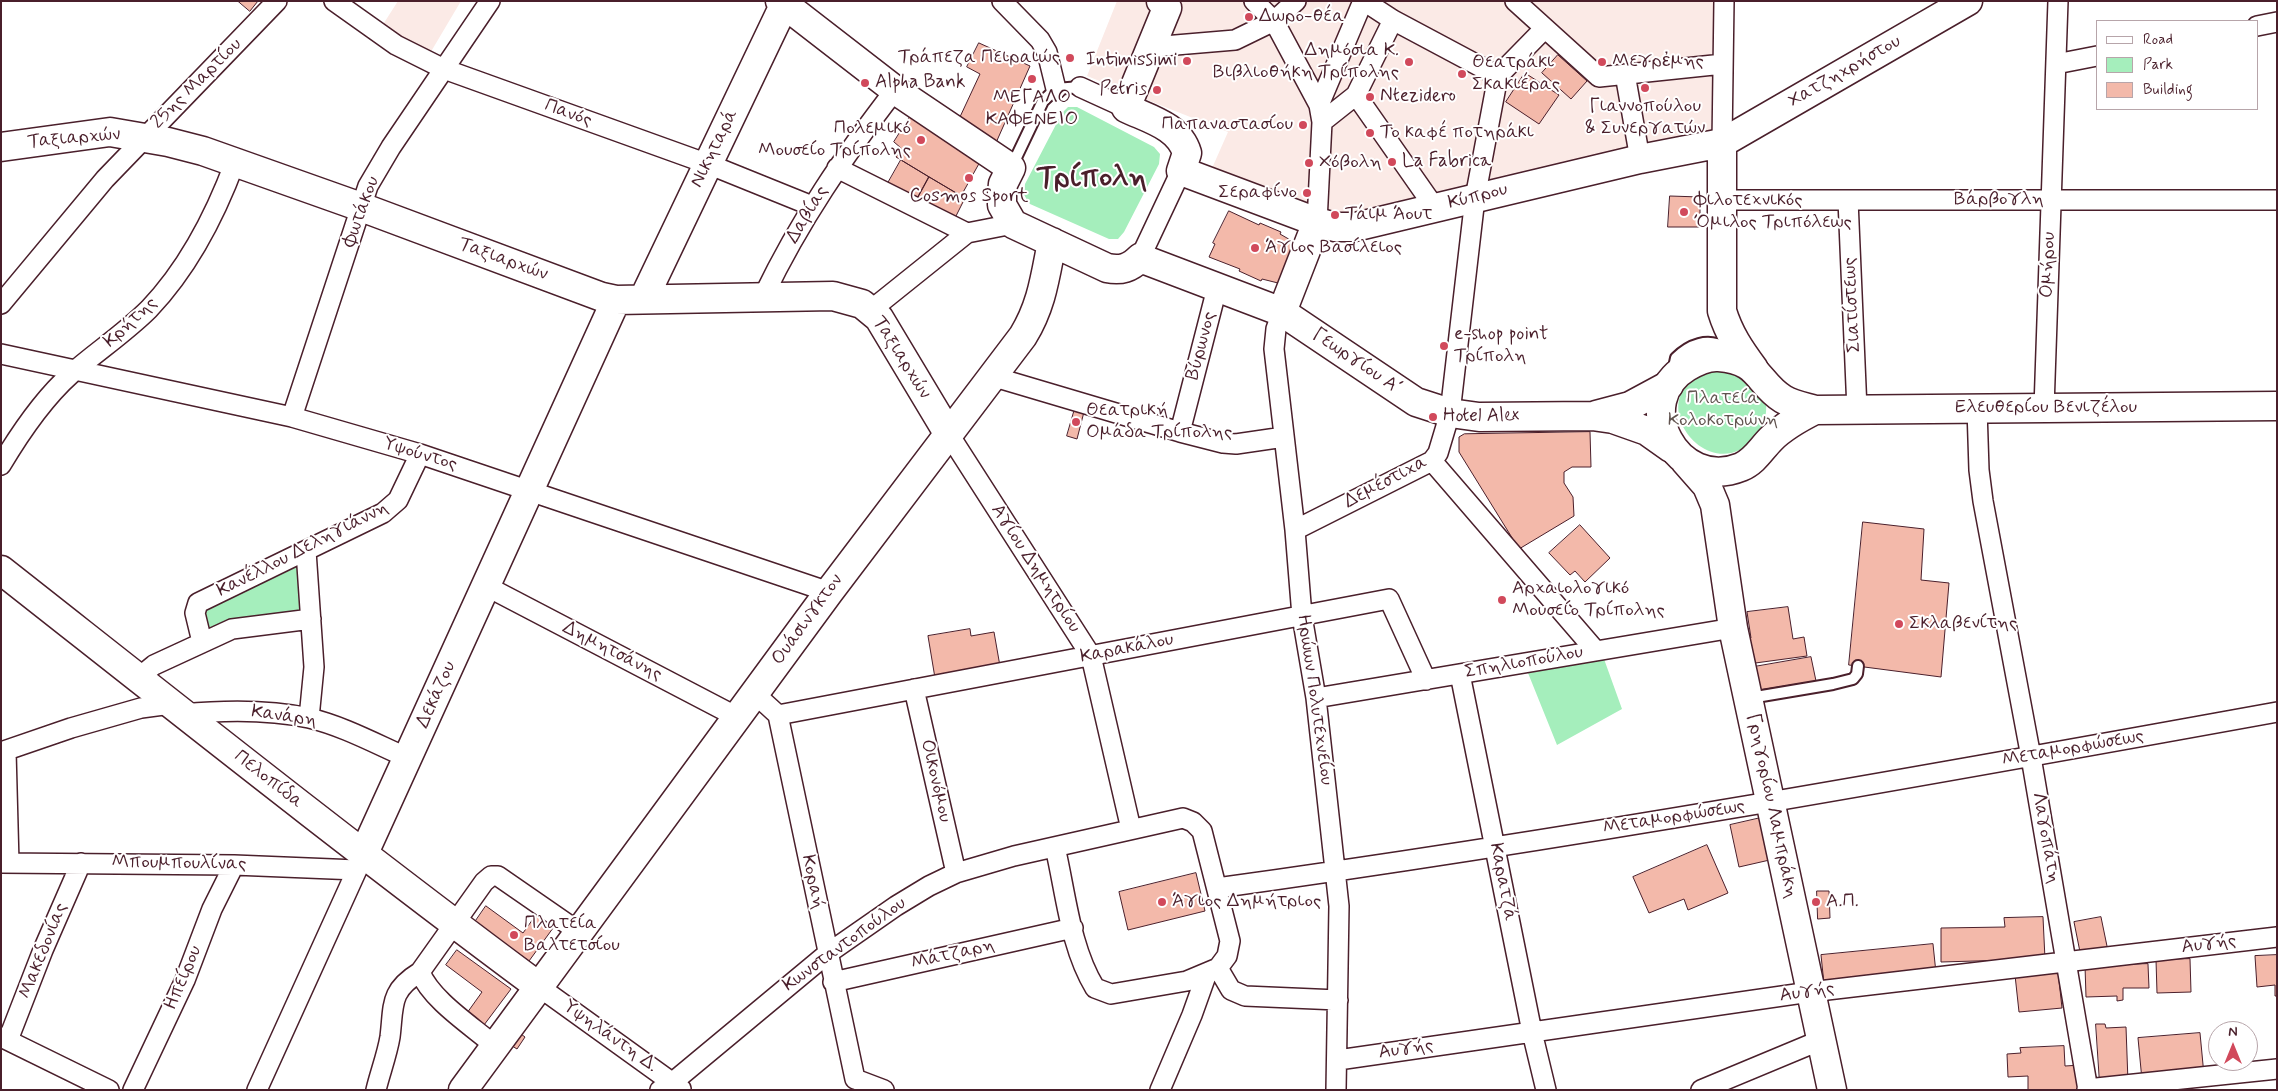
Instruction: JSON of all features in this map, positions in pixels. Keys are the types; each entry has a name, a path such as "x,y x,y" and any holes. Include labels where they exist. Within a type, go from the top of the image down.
{"main road":[{"name":"Χατζηχρήστου","path":"1722,143 1968,1"},
{"path":"783,2 895,90 1011,168 1003,184 1002,194 1004,210 1013,224 1107,268 1117,270 1126,268 1140,258"},
{"name":"Νικηταρά","path":"644,298 783,2"},
{"path":"1166,3 1152,46 1126,108 1173,130 1187,153 1181,171"},
{"name":"Ταξιαρχών","path":"1,147 110,132 144,137 203,151 616,300 764,295 833,296 851,300 871,310 884,325 948,433"},
{"name":"Κύπρου","path":"1181,171 1317,222 1335,227 1355,227 1640,159 1722,143"},
{"path":"1722,143 1722,311 1727,329 1734,342 1775,402 1776,421 1770,440"},
{"path":"1282,312 1317,222"},
{"name":"Ουάσινγκτον","path":"463,1090 829,592 1023,336 1034,319 1040,301 1052,242"},
{"name":"Γεωργίου Α΄","path":"1140,258 1282,312 1416,402 1450,413 1479,417 1592,416 1613,419 1648,431 1678,454"},
{"name":"Δεκάζου","path":"360,862 616,300"},
{"path":"1717,357 1753,371 1782,398 1793,404 1815,410 1784,428 1770,440 1758,456 1742,467 1723,471 1703,470 1678,454 1664,433 1661,417 1662,401 1671,383 1681,370 1698,360 1717,357"},
{"name":"Γεωργίου Α΄","path":"1592,416 1630,406 1671,383"},
{"name":"Ελευθερίου Βενιζέλου","path":"1815,410 2277,406"},
{"name":"Γρηγορίου Λαμπράκη","path":"1678,454 1707,486 1715,505 1724,580 1733,628 1832,1090"},
{"name":"Γρηγορίου Λαμπράκη","path":"1718,520 1728,487 1742,467"},
{"name":"Πελοπίδα","path":"1,570 177,709 360,862 453,923 538,986"}],"street":[{"name":"25ης Μαρτίου","path":"1,304 75,213 144,137 167,116 277,1"},
{"name":"Πανός","path":"334,1 396,45 444,69 708,164 812,206"},
{"name":"Φωτάκου","path":"292,418 361,207 375,173 490,1"},
{"path":"1002,1 1040,40 1047,52 1056,89"},
{"path":"1254,1 1274,21 1320,114"},
{"path":"1152,46 1235,40 1274,21 1296,1"},
{"path":"1317,222 1320,114 1364,1 1393,20 1498,76 1545,28"},
{"path":"1515,1 1599,77 1723,64"},
{"path":"1722,143 1724,1"},
{"name":"Ομήρου","path":"2044,408 2058,1"},
{"path":"1320,114 1356,95 1393,20"},
{"path":"2258,26 2277,22"},
{"path":"2056,64 2096,56"},
{"path":"1625,74 1640,159"},
{"name":"Δεμέστιχα","path":"1295,530 1432,461 1441,445 1450,413 1475,198 1498,76"},
{"path":"1080,87 1126,108"},
{"name":"Δαβίας","path":"764,295 783,257 836,168 895,90"},
{"path":"1356,95 1435,208"},
{"name":"Κρήτης","path":"1,465 28,424 74,371 126,330 167,289 198,244 213,217 235,162"},
{"path":"836,168 967,233"},
{"path":"1140,258 1181,171"},
{"name":"Βάρβογλη","path":"1721,200 2277,200"},
{"name":"Σιατίστεως","path":"1848,200 1857,410"},
{"path":"871,310 967,233 1013,224"},
{"name":"Βύρωνος","path":"1180,432 1217,288"},
{"name":"Ηρώων Πολυτεχνείου","path":"1282,312 1276,329 1274,348 1295,530 1302,616 1316,698 1339,906 1338,1060 1336,1090"},
{"name":"Υψούντος","path":"1,354 292,418 420,454 829,592"},
{"path":"991,376 1180,432 1236,444 1284,437"},
{"name":"Λαγοπάτη","path":"1977,409 1979,478 2031,757 2088,1089"},
{"name":"Αγίου Δημητρίου","path":"948,433 1091,656 1132,829"},
{"name":"Κανέλλου Δεληγιάννη","path":"202,642 195,613 198,603 360,525 394,505 420,454"},
{"path":"1432,461 1595,650"},
{"path":"306,552 314,667 309,718"},
{"name":"Δημητσάνης","path":"486,586 737,717"},
{"name":"Καρακάλου","path":"778,715 1389,598 1426,680"},
{"name":"Κανέλλου Δεληγιάννη","path":"138,678 154,665 232,629 311,619"},
{"name":"Σπηλιοπούλου","path":"1316,698 1733,628"},
{"name":"Καρατζά","path":"1460,674 1532,1032 1546,1090"},
{"name":"Οικονόμου","path":"914,689 956,873"},
{"path":"754,694 778,715"},
{"name":"Κανάρη","path":"4,751 141,708 226,710 273,713 309,718 329,724 408,758"},
{"name":"Μεταμορφώσεως","path":"1217,888 1335,872 1771,802 2277,712"},
{"name":"Κοραή","path":"778,715 833,982 851,1084"},
{"path":"4,751 5,863"},
{"name":"Κωνσταντοπούλου","path":"672,1087 827,954 896,906 956,873 1014,856 1182,818 1193,822 1202,831 1230,941 1226,956 1212,970 1160,1090"},
{"path":"1056,847 1076,945 1086,973 1095,988 1111,994 1187,981 1212,970 1232,990 1245,996 1338,1000"},
{"name":"Μπουμπουλίνας","path":"5,863 234,865 360,862"},
{"name":"Δεκάζου","path":"257,1090 360,862"},
{"name":"Μακεδονίας","path":"5,1038 81,863"},
{"name":"Ηπείρου","path":"133,1090 185,980 212,909 234,865"},
{"path":"376,1090 390,1038 390,1018 394,996 406,980 420,972 453,923 490,876 498,876 579,932"},
{"name":"Μάτζαρη","path":"833,982 1073,928"},
{"name":"Αυγής","path":"1338,1060 1810,992 2277,937"},
{"path":"420,972 423,981 435,994 495,1046"},
{"name":"Υψηλάντη Δ.","path":"538,986 672,1087"},
{"path":"5,1038 109,1090"},
{"path":"1701,1090 1821,1040"},
{"path":"2088,1089 2277,1069"},
{"path":"851,1084 884,1090"}],"lane":[{"path":"1011,168 1043,101 1056,89 1080,87"},
{"path":"1748,698 1853,679 1857,674 1858,666"}],"shaded area":[{"path":"398,1 461,1 429,55 382,26"},
{"path":"1117,1 1714,1 1711,135 1346,224 1209,175 1228,132 1087,76"}],"green space":[{"path":"1068,107 1077,107 1154,147 1160,154 1159,164 1124,232 1118,239 1109,239 1030,204 1024,195 1025,184 1062,113"},
{"name":"Πλατεία Κολοκοτρώνη","path":"1730,366 1766,400 1766,416 1761,430 1754,439 1737,451 1720,454 1704,448 1690,437 1681,422 1678,406 1683,389 1697,374"},
{"path":"297,565 303,580 303,612 207,632 202,614 205,607"},
{"path":"1604,659 1622,709 1557,745 1528,673"}],"building":[{"path":"238,1 258,1 250,11"},
{"path":"979,43 1030,66 995,145 959,119 980,74 967,67"},
{"path":"1558,55 1587,81 1571,99 1542,73"},
{"path":"1525,73 1559,95 1539,124 1506,102"},
{"path":"913,112 981,160 961,196 896,157 901,148 894,142"},
{"path":"901,160 929,177 917,199 888,183"},
{"path":"929,177 965,198 954,220 917,199"},
{"name":"Φιλοτεχνικός Όμιλος Τριπόλεως","path":"1670,196 1700,197 1700,227 1668,227"},
{"name":"Άγιος Βασίλειος","path":"1229,211 1259,225 1260,223 1281,232 1280,234 1299,245 1282,284 1262,279 1261,281 1239,271 1240,269 1209,257 1215,244 1213,243"},
{"name":"Θεατρική Ομάδα Τρίπολης","path":"1076,405 1085,408 1077,439 1067,436"},
{"path":"1590,432 1591,467 1572,467 1564,472 1564,483 1573,497 1574,516 1519,549 1459,452 1459,437 1464,434"},
{"name":"Σκλαβενίτης","path":"1863,522 1924,529 1921,580 1949,583 1941,677 1849,665"},
{"path":"1580,525 1610,558 1585,582 1575,571 1570,575 1549,553"},
{"path":"1788,607 1793,639 1804,637 1807,656 1748,664 1745,639 1751,638 1747,612"},
{"path":"970,629 971,636 994,632 1001,672 936,684 928,636"},
{"path":"1811,657 1816,681 1753,691 1748,668"},
{"path":"1765,817 1774,859 1739,867 1730,825"},
{"path":"1707,845 1728,893 1688,910 1684,899 1649,913 1633,877"},
{"name":"Άγιος Δημήτριος","path":"1196,873 1205,911 1128,930 1119,892"},
{"path":"1817,891 1829,891 1830,918 1818,919"},
{"path":"486,906 523,933 538,912 556,924 529,961 475,922"},
{"path":"2043,917 2045,959 1941,962 1941,928 2005,927 2004,918"},
{"path":"2101,917 2108,951 2081,957 2074,922"},
{"path":"1933,944 1936,973 1824,984 1821,955"},
{"path":"457,950 511,989 484,1025 467,1013 482,992 446,965"},
{"path":"2277,955 2277,996 2275,996 2275,985 2257,987 2255,956"},
{"path":"2190,959 2191,992 2157,993 2156,960"},
{"path":"2148,964 2149,988 2123,988 2123,1000 2117,1001 2117,996 2086,997 2085,966"},
{"path":"2058,971 2062,1008 2019,1012 2015,975"},
{"path":"2096,1024 2105,1024 2106,1028 2126,1027 2128,1082 2100,1084"},
{"path":"514,1029 525,1037 517,1049 506,1042"},
{"path":"2200,1033 2204,1075 2142,1080 2138,1038"},
{"path":"2064,1046 2065,1066 2081,1065 2082,1090 2028,1090 2028,1076 2008,1077 2007,1054 2021,1053 2020,1048"}],"place":[{"name":"Δωρο-θέα","path":"1249,17"},
{"name":"Τράπεζα Πειραιώς","path":"1070,58"},
{"name":"Intimissimi","path":"1187,61"},
{"name":"Δημόσια Κ. Βιβλιοθήκη Τρίπολης","path":"1409,62"},
{"name":"Μεγρἐμης","path":"1602,62"},
{"name":"Θεατράκι Σκακιέρας","path":"1462,74"},
{"name":"ΜΕΓΑΛΟ ΚΑΦΕΝΕΙΟ","path":"1032,79"},
{"name":"Alpha Bank","path":"865,83"},
{"name":"Γιαννοπούλου & Συνεργατών","path":"1645,88"},
{"name":"Petris","path":"1157,90"},
{"name":"Ntezidero","path":"1370,97"},
{"name":"Παπαναστασίου","path":"1303,125"},
{"name":"Το καφέ ποτηράκι","path":"1370,133"},
{"name":"Πολεμικό Μουσείο Τρίπολης","path":"921,140"},
{"name":"La Fabrica","path":"1392,162"},
{"name":"Χόβολη","path":"1309,163"},
{"name":"Cosmos Sport","path":"969,178"},
{"name":"Σεραφίνο","path":"1307,193"},
{"name":"Φιλοτεχνικός Όμιλος Τριπόλεως","path":"1684,212"},
{"name":"Τάιμ Άουτ","path":"1335,215"},
{"name":"Άγιος Βασίλειος","path":"1255,248"},
{"name":"e-shop point Τρίπολη","path":"1444,346"},
{"name":"Hotel Alex","path":"1433,417"},
{"name":"Θεατρική Ομάδα Τρίπολης","path":"1076,422"},
{"name":"Αρχαιολογικό Μουσείο Τρίπολης","path":"1502,600"},
{"name":"Σκλαβενίτης","path":"1899,624"},
{"name":"Άγιος Δημήτριος","path":"1162,902"},
{"name":"Α.Π.","path":"1816,902"},
{"name":"Πλατεία Βαλτετσίου","path":"514,935"}],"district":[{"name":"Τρίπολη","path":"1092,180"}]}
